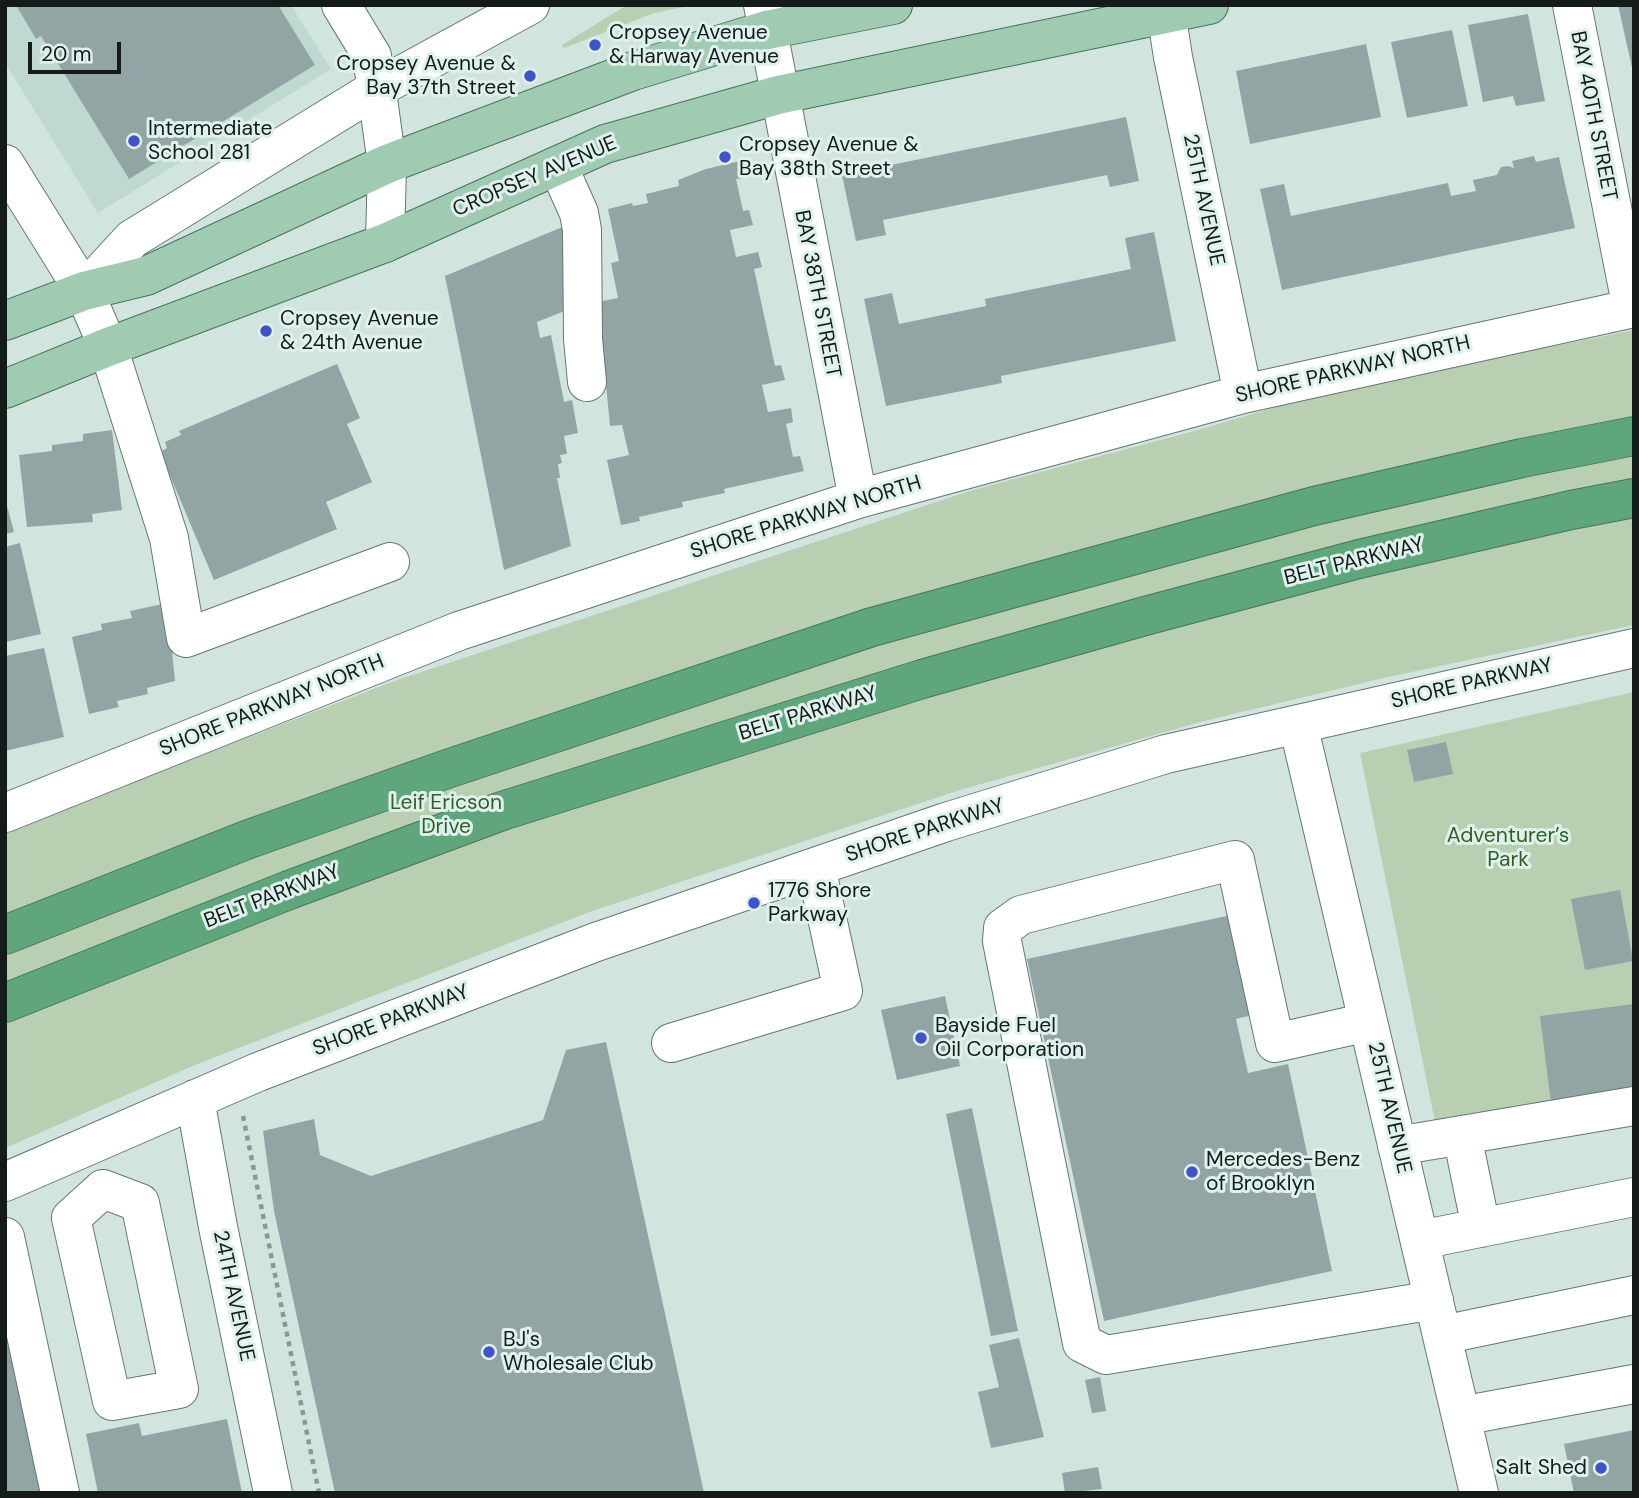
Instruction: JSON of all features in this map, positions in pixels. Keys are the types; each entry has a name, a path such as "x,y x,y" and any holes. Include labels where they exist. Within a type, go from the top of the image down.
{"highway":[{"path":"5,935 248,839 450,768 872,627 1314,506 1522,458 1634,436"},
{"name":"BELT PARKWAY","path":"5,1003 289,890 502,811 909,683 1158,612 1359,559 1634,498"}],"main road":[{"path":"5,321 84,291 146,275 387,164 765,18 893,5"},
{"name":"CROPSEY AVENUE","path":"5,389 108,347 385,243 605,144 778,95 1166,9 1209,5"}],"street":[{"path":"341,5 372,56 387,164 385,243"},
{"path":"84,291 132,239 376,89 530,5"},
{"name":"BAY 40TH STREET","path":"1572,5 1633,309"},
{"name":"25TH AVENUE","path":"1166,9 1243,394"},
{"name":"BAY 38TH STREET","path":"765,18 858,499"},
{"path":"5,164 84,291 108,347 169,538 186,638 390,562"},
{"path":"558,166 579,213 582,230 583,339 587,382"},
{"name":"SHORE PARKWAY NORTH","path":"5,813 459,631 858,499 1243,394 1633,309"},
{"name":"SHORE PARKWAY","path":"5,1182 258,1072 596,943 946,822 1166,754 1634,648"},
{"name":"25TH AVENUE","path":"1298,724 1479,1493"},
{"path":"1368,1022 1275,1043 1235,860 1021,915 1003,928 1002,941 1082,1343 1106,1355 1634,1295"},
{"path":"671,1043 843,991 816,867"},
{"name":"24TH AVENUE","path":"195,1099 218,1227 273,1493"},
{"path":"1397,1146 1634,1106"},
{"path":"1462,1135 1481,1228"},
{"path":"90,1145 103,1189"},
{"path":"103,1189 140,1203 179,1389 112,1401 71,1218 103,1189"},
{"path":"1420,1240 1634,1197"},
{"path":"5,1237 60,1493"},
{"path":"1461,1416 1634,1384"}],"path":[{"path":"242,1112 319,1493"}],"shaded area":[{"name":"Intermediate School 281","path":"5,5 291,5 331,69 98,213 5,63"}],"green space":[{"path":"627,5 695,5 654,13 564,48 562,45"},
{"name":"Leif Ericson Drive","path":"1634,330 1634,625 1388,677 1204,721 960,790 592,911 195,1065 5,1148 5,831 397,680 973,490 1198,430 1327,392"},
{"name":"Adventurer’s Park","path":"1634,692 1634,1091 1435,1122 1360,753"}],"building":[{"name":"Intermediate School 281","path":"16,5 278,5 315,65 129,179 41,36 36,39"},
{"path":"1618,5 1634,5 1634,72 1633,72"},
{"path":"1528,14 1545,101 1516,106 1513,96 1483,102 1468,25"},
{"path":"1452,30 1468,106 1407,118 1391,42"},
{"path":"1366,44 1381,117 1250,144 1236,71"},
{"path":"1126,117 1139,181 1110,187 1107,175 883,220 886,235 856,241 842,175"},
{"path":"1534,156 1536,162 1559,157 1575,228 1282,290 1260,189 1284,184 1291,216 1448,183 1451,196 1476,191 1473,180 1497,175 1501,167 1514,168 1512,161"},
{"path":"740,161 743,178 736,179 743,211 749,210 753,225 730,230 736,257 758,252 762,267 754,269 775,366 781,365 785,380 762,385 768,412 791,408 793,422 786,424 793,457 800,456 804,471 724,489 725,493 682,502 683,507 639,517 640,521 621,525 607,460 629,455 622,425 610,426 598,302 618,298 611,263 619,261 608,209 632,203 633,206 648,203 646,194 679,186 678,180 706,169"},
{"path":"579,220 582,304 537,322 540,338 551,335 564,402 572,400 578,433 564,436 567,454 560,455 562,463 558,464 560,478 557,478 571,546 504,570 445,276"},
{"path":"1154,232 1176,341 1001,376 1002,383 886,406 864,299 892,293 899,324 986,306 985,299 1131,269 1125,238"},
{"path":"337,364 360,418 347,424 372,482 326,502 337,529 214,580 160,452 167,448 165,442 181,435 179,431"},
{"path":"112,430 122,510 92,514 93,522 27,527 19,455 52,451 52,445 83,441 83,434"},
{"path":"5,498 14,532 5,534"},
{"path":"20,543 41,634 5,642 5,547"},
{"path":"167,603 175,681 147,688 148,694 117,701 119,707 89,714 72,637 102,630 101,624 132,618 130,611"},
{"path":"44,648 64,737 5,751 5,656"},
{"path":"1446,742 1453,774 1414,782 1407,750"},
{"path":"1620,890 1633,961 1585,970 1571,899"},
{"name":"Mercedes-Benz of Brooklyn","path":"1231,915 1253,1015 1236,1019 1248,1073 1288,1064 1332,1271 1104,1321 1027,959"},
{"name":"Bayside Fuel Oil Corporation","path":"945,996 960,1066 897,1080 881,1010"},
{"path":"1634,1004 1634,1092 1551,1103 1540,1016"},
{"name":"BJ's Wholesale Club","path":"606,1042 704,1493 335,1493 274,1211 263,1131 314,1119 320,1155 371,1176 543,1120 566,1050"},
{"path":"972,1108 1018,1331 991,1336 946,1114"},
{"path":"5,1323 41,1493 5,1493"},
{"path":"1019,1338 1044,1437 991,1448 978,1392 999,1387 989,1345"},
{"path":"1100,1377 1106,1411 1092,1413 1085,1380"},
{"path":"227,1419 242,1493 98,1493 86,1434 139,1423 142,1436"},
{"name":"Salt Shed","path":"1634,1430 1634,1493 1574,1493 1564,1444"},
{"path":"1098,1467 1102,1489 1065,1493 1062,1473"}],"place":[{"name":"Cropsey Avenue & Harway Avenue","path":"595,45"},
{"name":"Cropsey Avenue & Bay 37th Street","path":"530,76"},
{"name":"Intermediate School 281","path":"134,141"},
{"name":"Cropsey Avenue & Bay 38th Street","path":"725,157"},
{"name":"Cropsey Avenue & 24th Avenue","path":"266,331"},
{"name":"1776 Shore Parkway","path":"754,903"},
{"name":"Bayside Fuel Oil Corporation","path":"921,1038"},
{"name":"Mercedes-Benz of Brooklyn","path":"1192,1172"},
{"name":"BJ's Wholesale Club","path":"489,1352"},
{"name":"Salt Shed","path":"1601,1468"}]}
